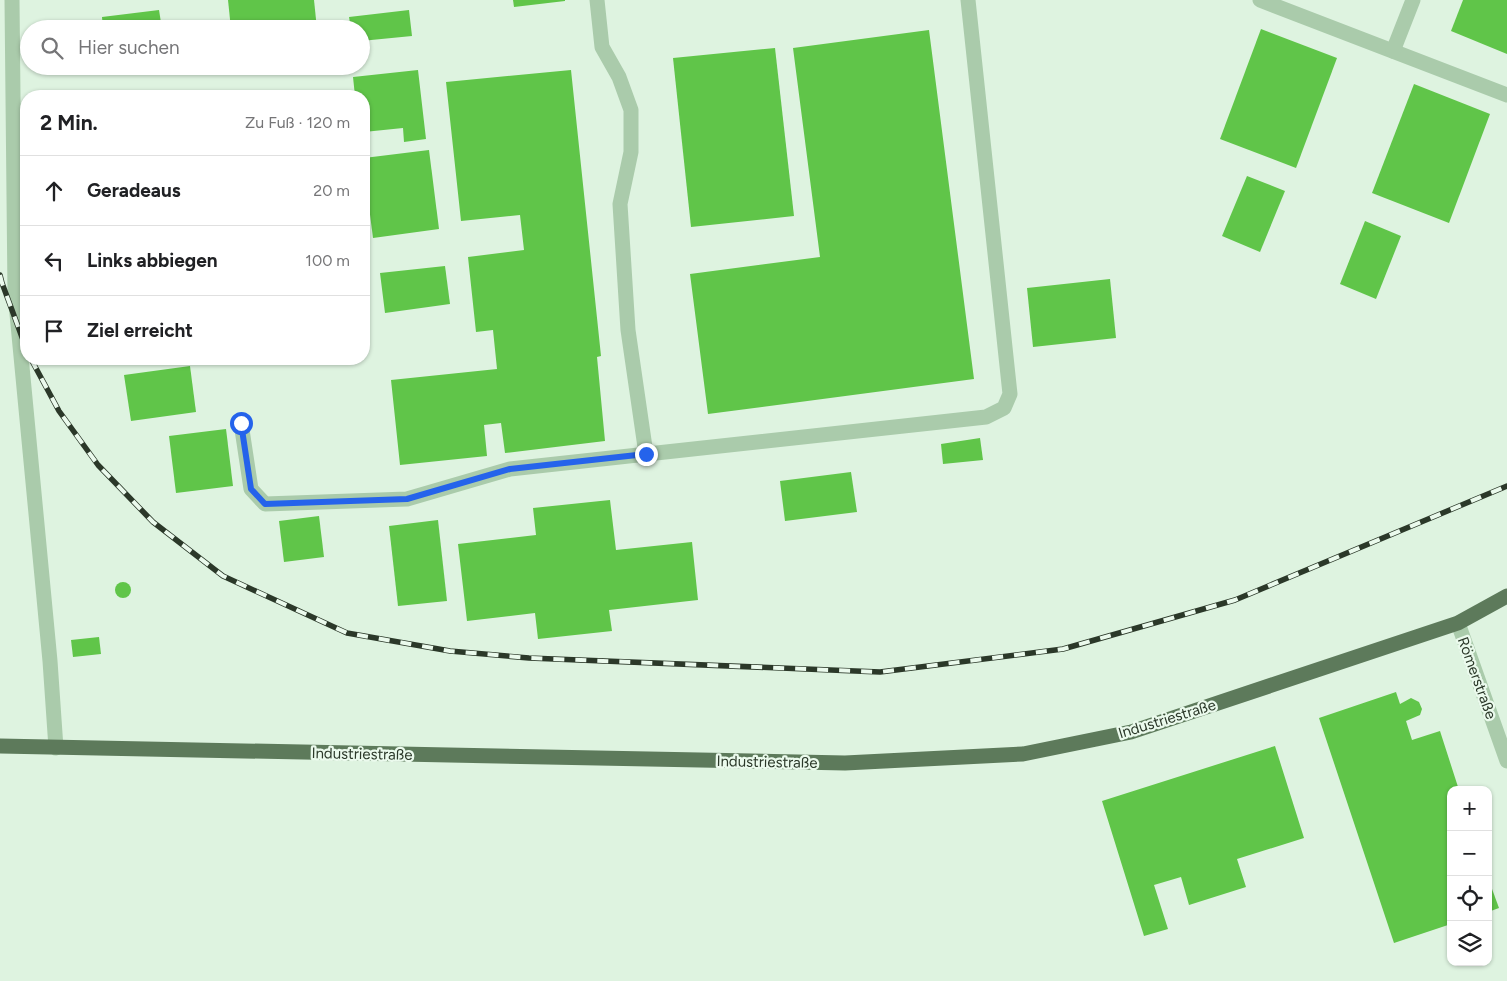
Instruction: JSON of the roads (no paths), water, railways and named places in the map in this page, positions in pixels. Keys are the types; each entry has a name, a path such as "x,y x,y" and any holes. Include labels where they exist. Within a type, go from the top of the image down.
{"main road":[{"name":"Industriestraße","path":"0,746 845,763 1023,754 1131,732 1458,623 1507,596"}],"street":[{"path":"12,0 15,293 20,346"},
{"path":"597,0 602,47 619,76 631,110 631,152 620,204 628,330 646,454"},
{"path":"241,423 251,489 265,504 407,499 510,469 986,416 1004,408 1010,394 968,0"},
{"path":"1260,0 1507,95"},
{"path":"1393,51 1413,0"},
{"path":"22,365 50,661 56,748"},
{"name":"Römerstraße","path":"1458,623 1507,761"}],"railway":[{"path":"0,275 20,332"},
{"path":"34,365 59,411 98,465 153,522 223,576 347,633 450,651 529,658 880,672 1063,649 1235,600 1507,486"}]}
